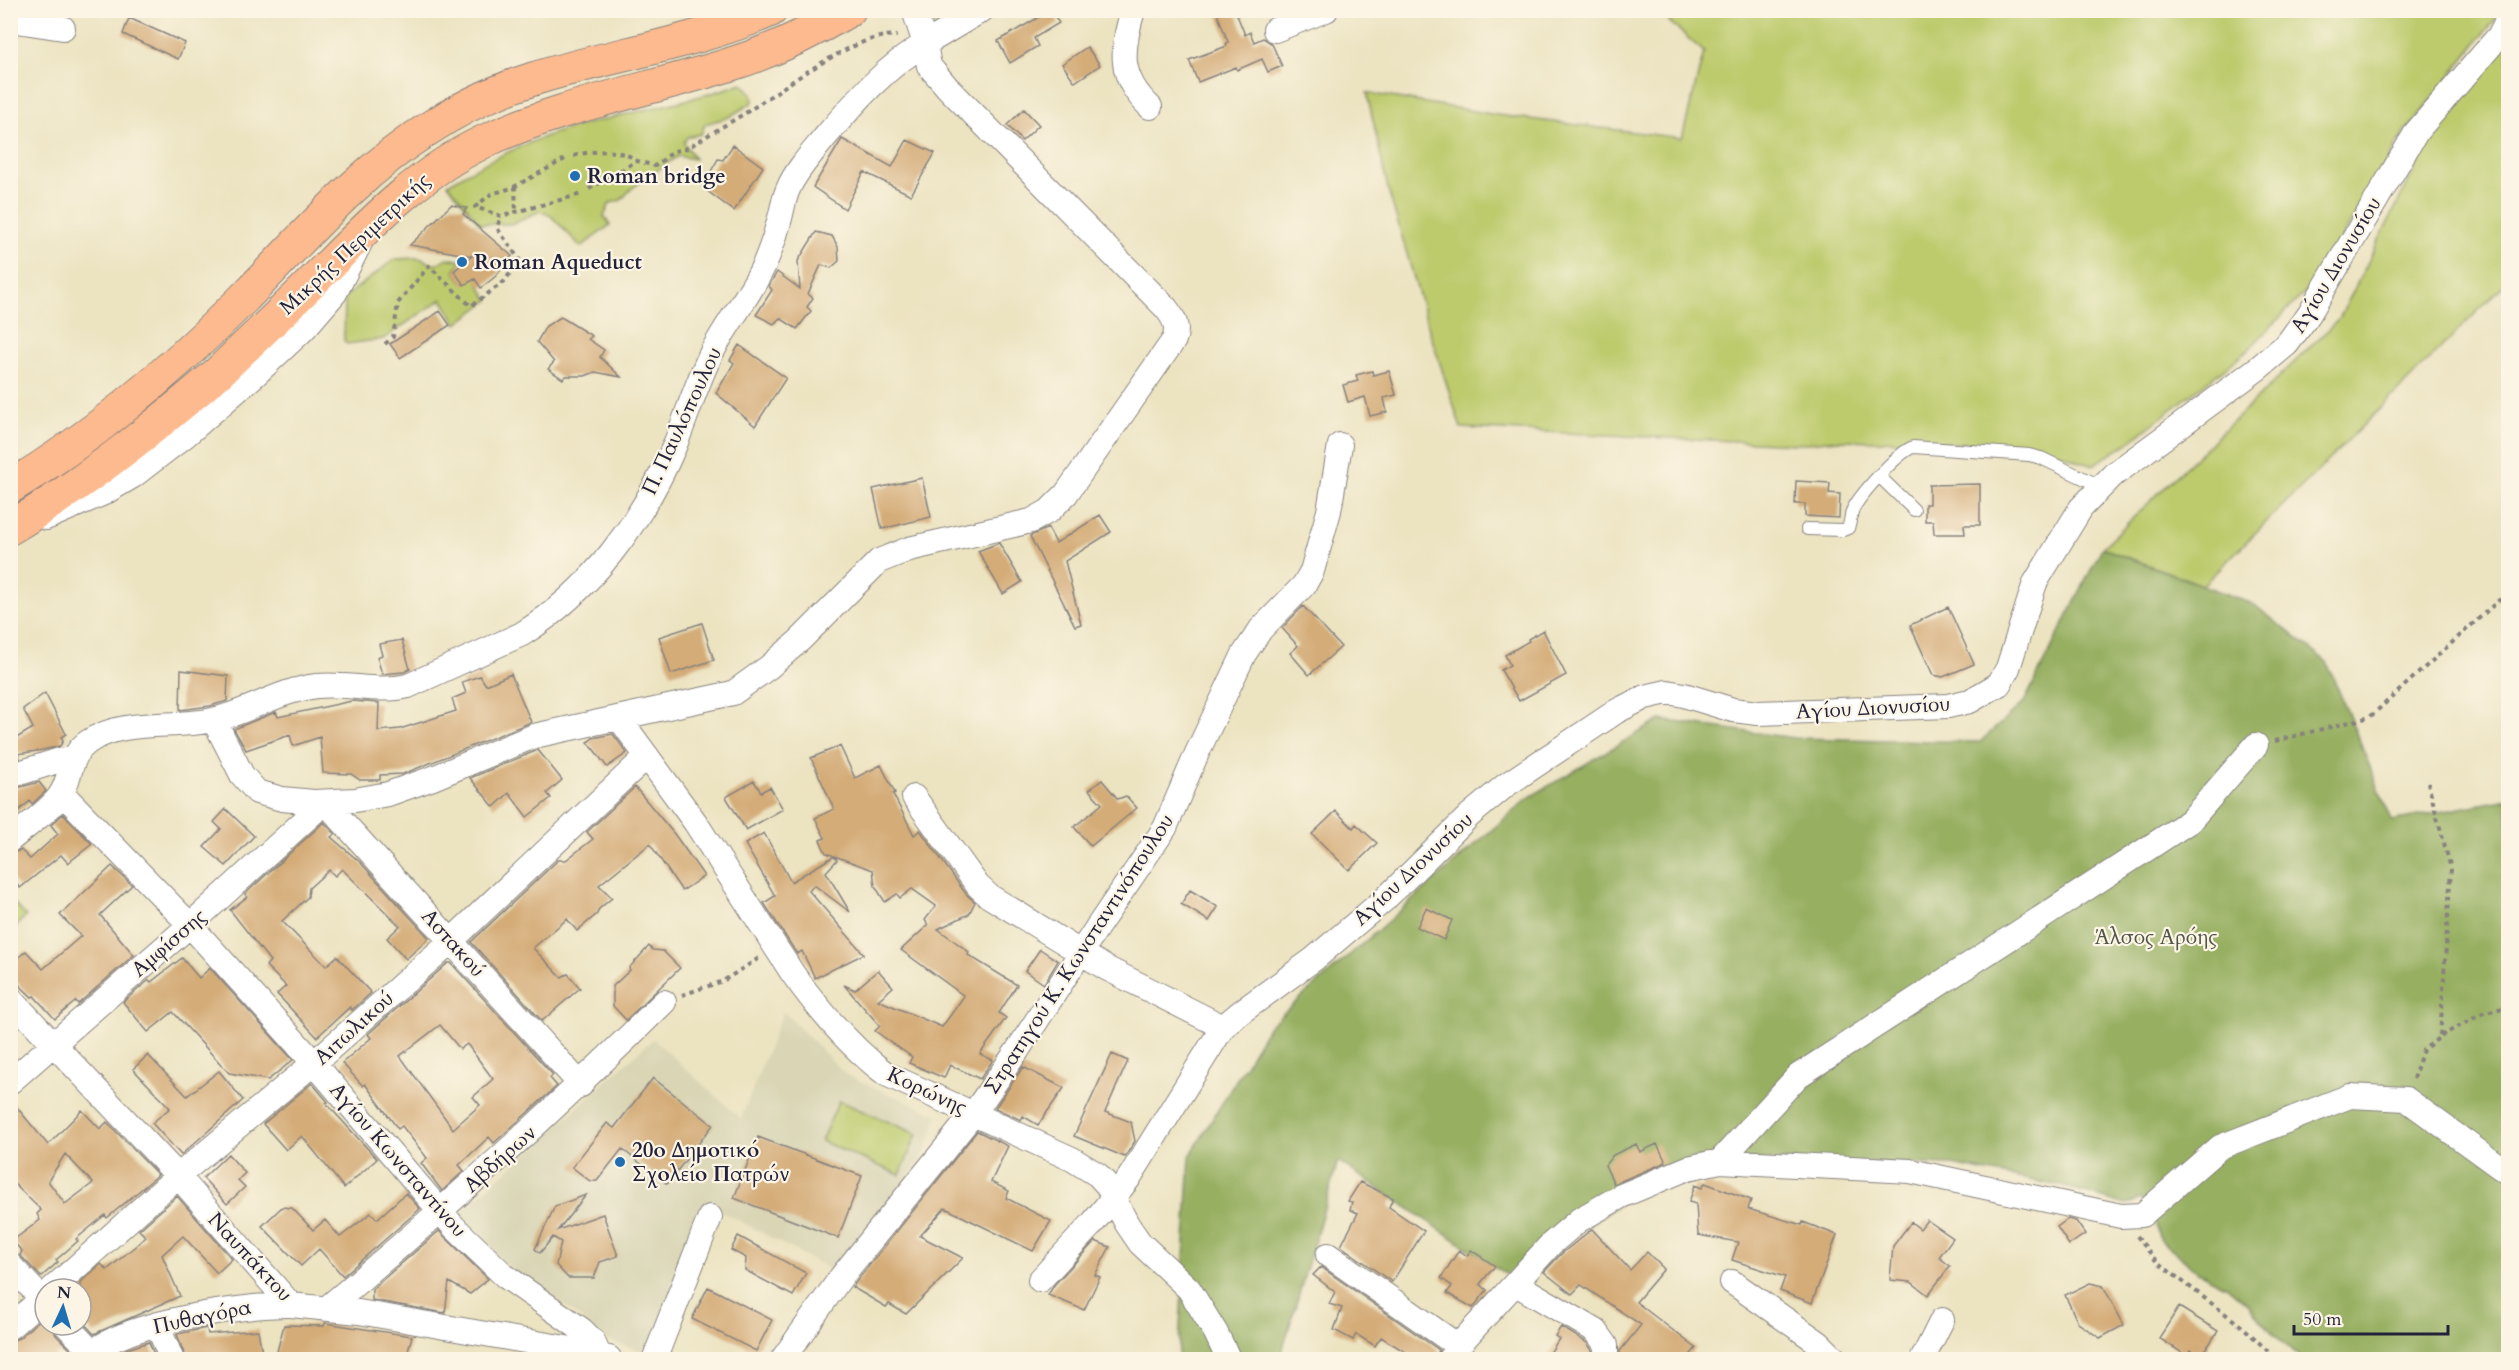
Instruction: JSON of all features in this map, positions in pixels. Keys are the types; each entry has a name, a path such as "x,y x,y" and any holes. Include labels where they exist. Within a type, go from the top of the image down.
{"main road":[{"name":"Μικρής Περιμετρικής","path":"10,487 99,425 170,368 240,302 354,186 390,155 425,130 471,105 533,79 694,38 771,10"},
{"name":"Μικρής Περιμετρικής","path":"10,530 98,470 190,398 366,229 428,174 496,136 553,114 727,66 799,37 849,10"}],"street":[{"name":"Π. Παυλόπουλου","path":"10,840 62,792 74,758 87,742 116,730 214,720 302,688 333,686 391,689 408,686 522,634 578,591 607,559 665,465 711,354 746,299 766,259 774,241 785,196 795,177 813,152 897,61 982,10"},
{"path":"1133,10 1126,45 1128,77 1132,87 1150,107"},
{"path":"1275,30 1326,10"},
{"path":"214,720 242,775 257,792 282,799 325,802 374,798 405,789 534,736 733,693 784,654 815,626 869,568 886,557 909,549 1023,523 1049,511 1066,494 1174,339 1177,328 1170,313 929,66 916,15"},
{"name":"Αγίου Διονυσίου","path":"1040,1280 1114,1198 1145,1155 1223,1027 1240,1012 1314,959 1392,893 1470,815 1506,785 1560,747 1636,701 1667,692 1744,712 1818,712 1948,706 1970,700 1999,684 2008,668 2035,583 2080,508 2100,486 2287,344 2309,314 2417,131 2430,113 2499,36 2508,19"},
{"path":"10,20 63,27"},
{"name":"Στρατηγού Κ. Κωνσταντινόπουλου","path":"782,1359 842,1276 974,1113 1165,828 1197,753 1244,654 1261,628 1304,585 1312,572 1329,511 1341,445"},
{"name":"Κορώνης","path":"619,718 695,822 807,994 870,1062 886,1074 918,1090 974,1113 1087,1167 1107,1185 1127,1224 1140,1243 1188,1289 1216,1333 1229,1359"},
{"path":"1720,1161 1798,1076 2190,821 2256,745"},
{"name":"Αιτωλικού","path":"67,1277 178,1176 315,1064 451,941 647,756"},
{"path":"10,776 60,760 74,758"},
{"name":"Αγίου Κωνσταντίνου","path":"62,792 190,925 315,1064 441,1213 505,1276 582,1330 606,1357"},
{"path":"914,796 978,886 1008,909 1140,986 1223,1027"},
{"name":"Αμφίσσης","path":"10,1082 190,925 325,802"},
{"name":"Αστακού","path":"325,802 581,1084"},
{"name":"Ναυπάκτου","path":"10,998 178,1176 291,1305 359,1312 606,1357"},
{"name":"Αβδήρων","path":"327,1308 441,1213 581,1084 664,1002"},
{"path":"1328,1255 1454,1353 1561,1234 1596,1209 1688,1168 1720,1161 1910,1171 2121,1216 2142,1215 2220,1147 2350,1096 2406,1099 2508,1173"},
{"path":"654,1359 710,1217"},
{"path":"10,1265 33,1285"},
{"path":"1732,1282 1810,1336 1836,1359"},
{"path":"1516,1284 1596,1330 1606,1345 1606,1359"},
{"name":"Πυθαγόρα","path":"88,1355 157,1324 230,1309 291,1305"},
{"name":"Αιτωλικού","path":"10,1327 33,1307"},
{"path":"1922,1359 1942,1320"},
{"path":"157,1324 172,1359"},
{"path":"75,1337 88,1355"}],"lane":[{"path":"1807,529 1843,530 1848,528 1854,508 1879,476 1897,456 1913,447 2029,455 2057,465 2100,486"},
{"path":"1879,476 1914,510"}],"path":[{"path":"574,156 591,150 632,156 638,161 655,166 674,151 688,148 814,68 866,41 883,36"},
{"path":"566,159 515,186 491,194 475,207 501,216 582,194"},
{"path":"589,189 638,161"},
{"path":"515,186 516,212"},
{"path":"385,344 393,337 398,303 429,266 471,306 505,281 519,259 497,228 501,216"},
{"path":"2256,745 2370,717 2508,592"},
{"path":"2428,783 2451,869 2440,1037"},
{"path":"664,1002 723,981 775,948"},
{"path":"2406,1099 2423,1050 2440,1037 2485,1012 2508,1007"},
{"path":"2121,1216 2157,1262 2244,1328 2277,1359"}],"shaded area":[{"path":"783,1011 846,1075 938,1115 920,1166 833,1271 708,1204 649,1354 606,1340 577,1315 515,1272 455,1217 653,1039 741,1119"}],"green space":[{"path":"926,11 964,11 936,29"},
{"path":"1657,11 2498,11 2493,22 2398,142 2317,280 2246,352 2128,443 2092,466 2039,445 1838,440 1796,444 1461,428 1431,336 1388,189 1367,93 1497,115 1682,138 1704,52"},
{"path":"2508,38 2508,281 2203,585 2102,548 2339,319 2438,124"},
{"path":"742,83 752,94 753,102 729,117 705,124 701,134 687,137 684,143 695,159 678,156 631,189 621,200 610,203 604,216 610,225 581,247 550,215 540,211 511,224 480,224 448,184 499,156 552,134 599,120 695,98"},
{"path":"419,258 435,265 447,258 462,261 454,271 463,283 478,277 479,285 489,300 457,324 442,299 383,339 347,344 344,340 345,297 395,259"},
{"name":"Άλσος Αρόης","path":"2102,548 2253,604 2327,662 2392,821 2508,799 2508,1359 2302,1359 2274,1335 2249,1305 2226,1286 2198,1272 2159,1239 2153,1210 2141,1199 2126,1205 2070,1188 1952,1165 1690,1158 1509,1276 1338,1161 1282,1352 1282,1359 1178,1360 1190,1156 1269,1026 1528,798 1660,720 1794,738 1980,742 2024,702"},
{"path":"11,900 26,916 11,931"},
{"path":"839,1101 917,1134 900,1175 821,1141"}],"building":[{"path":"1051,10 1059,23 1034,38 1038,46 1010,63 998,41"},
{"path":"1216,10 1235,10 1245,35 1250,32 1254,42 1263,38 1272,44 1282,66 1268,72 1262,59 1237,70 1236,67 1198,82 1189,60 1227,46 1228,42"},
{"path":"129,18 185,43 178,59 123,34"},
{"path":"1087,47 1100,65 1075,82 1062,64"},
{"path":"1024,109 1039,125 1022,141 1007,125"},
{"path":"842,139 892,167 907,140 935,153 911,195 864,172 845,209 813,187"},
{"path":"733,145 763,167 734,211 702,187 718,159 723,160"},
{"path":"451,205 467,208 463,214 512,256 496,276 481,288 475,279 464,285 454,271 472,256 410,245"},
{"path":"816,232 832,236 838,247 839,261 831,268 821,265 808,294 813,298 807,307 811,311 797,329 780,318 774,324 756,315 772,290 769,286 777,272 800,289 798,261"},
{"path":"440,311 450,325 400,358 390,344"},
{"path":"561,317 592,336 588,339 604,350 600,357 621,377 595,372 585,376 566,376 563,379 548,369 554,362 537,342 546,326"},
{"path":"739,345 786,378 755,426 716,393 734,363 730,360"},
{"path":"1372,371 1373,375 1389,371 1396,395 1384,398 1387,412 1370,416 1365,397 1348,402 1343,385 1358,381 1356,375"},
{"path":"922,478 931,517 882,529 873,489"},
{"path":"1796,481 1830,483 1829,493 1840,494 1839,518 1805,516 1805,504 1795,504"},
{"path":"1980,484 1980,525 1964,525 1965,534 1934,534 1933,521 1925,521 1925,504 1929,504 1929,485"},
{"path":"1100,515 1111,532 1065,561 1081,624 1075,626 1030,536 1048,528 1056,543"},
{"path":"999,543 1022,582 1003,594 978,551"},
{"path":"1303,606 1341,647 1309,675 1290,653 1298,646 1282,628"},
{"path":"1948,607 1974,664 1943,677 1933,675 1910,625"},
{"path":"702,623 714,660 671,674 659,637"},
{"path":"1543,630 1566,675 1519,701 1501,670 1510,665 1505,655"},
{"path":"402,640 410,669 404,672 382,674 377,657 382,655 379,644"},
{"path":"181,670 228,676 227,701 180,710"},
{"path":"511,674 531,722 403,774 380,775 380,780 360,780 351,774 323,773 320,737 293,746 290,735 246,750 234,729 276,712 278,717 352,701 379,703 378,731 400,729 456,711 452,699 466,693 462,682 480,676 486,685"},
{"path":"45,693 66,734 61,737 63,741 60,746 17,754 20,758 10,761 10,742 33,728 23,709"},
{"path":"613,734 627,753 607,767 588,742 593,738"},
{"path":"840,746 855,778 881,765 914,835 920,830 966,894 975,902 969,914 938,929 969,952 968,955 1017,985 999,1013 1006,1018 980,1054 993,1060 980,1079 950,1065 944,1078 909,1063 912,1057 875,1031 880,1026 844,985 855,990 878,970 893,987 878,1000 942,1027 964,996 901,950 928,925 925,920 936,906 912,889 900,898 897,894 885,902 875,886 873,870 826,853 820,840 825,838 815,818 834,809 811,758"},
{"path":"538,750 562,780 547,793 551,798 527,817 509,793 494,807 470,778"},
{"path":"1102,780 1118,799 1126,796 1137,808 1091,846 1074,827 1102,804 1089,790"},
{"path":"754,781 761,792 770,787 783,809 746,830 726,797"},
{"path":"39,782 46,791 32,804 30,801 10,818 10,790"},
{"path":"635,787 675,835 704,876 682,891 650,844 599,885 612,898 599,909 597,914 577,931 567,919 533,948 561,977 568,974 580,988 542,1021 471,942 558,860 566,860 593,839 587,832"},
{"path":"226,809 254,836 226,866 204,847 221,829 214,822"},
{"path":"1336,811 1353,828 1356,824 1377,843 1349,870 1312,834"},
{"path":"63,814 92,844 68,863 61,855 20,888 10,877 10,854 21,850 30,859 58,834 51,825"},
{"path":"324,822 335,834 331,837 361,863 429,938 406,959 387,938 400,926 342,869 335,876 329,870 309,888 308,897 282,921 326,966 337,956 371,993 352,1010 350,1007 317,1037 277,994 286,986 266,966 270,961 230,910 247,897 245,894"},
{"path":"764,833 791,882 834,856 837,860 826,872 850,912 814,885 809,891 864,954 815,978 802,951 797,954 764,903 775,896 745,844"},
{"path":"112,866 132,885 100,915 134,955 78,1004 76,1001 55,1019 34,996 32,997 10,976 10,964 26,951 43,969 81,936 60,915"},
{"path":"1190,890 1218,907 1209,921 1181,904"},
{"path":"1426,908 1452,920 1444,940 1417,927"},
{"path":"649,946 653,950 663,951 680,968 626,1020 613,1006 613,986 630,970 629,968"},
{"path":"1040,949 1058,961 1044,984 1025,971"},
{"path":"182,958 199,978 210,968 293,1060 268,1080 229,1073 173,1012 148,1032 123,1002 149,980 151,982"},
{"path":"448,963 451,963 553,1075 550,1078 557,1086 494,1143 489,1137 459,1165 464,1171 442,1191 421,1163 427,1158 402,1126 398,1129 365,1084 363,1086 342,1063 371,1038 368,1034","holes":["440,1025 460,1049 467,1044 493,1079 473,1097 480,1105 453,1129 400,1056"]},
{"path":"1112,1054 1128,1061 1105,1112 1131,1122 1135,1141 1125,1157 1074,1136"},
{"path":"148,1055 187,1096 219,1071 243,1100 181,1155 152,1123 170,1108 133,1069"},
{"path":"1023,1067 1064,1088 1038,1125 1023,1116 1021,1120 995,1108"},
{"path":"653,1078 713,1125 667,1184 622,1149 597,1181 590,1181 572,1167 607,1123 614,1128"},
{"path":"312,1083 328,1102 326,1103 377,1159 344,1188 302,1136 286,1150 263,1124"},
{"path":"10,1099 48,1145 82,1110 100,1129 107,1122 158,1175 107,1218 105,1215 76,1239 78,1241 41,1277 20,1255 22,1251 12,1241 40,1220 37,1214 41,1210 10,1180","holes":["65,1154 93,1183 65,1204 48,1181"]},
{"path":"977,1131 1008,1146 991,1182 1009,1191 1006,1198 1051,1221 1033,1251 945,1208 920,1236 963,1258 906,1314 889,1304 886,1307 852,1287"},
{"path":"758,1137 862,1176 838,1238 734,1198"},
{"path":"1636,1144 1640,1152 1657,1144 1666,1162 1614,1184 1605,1165 1613,1155"},
{"path":"228,1154 245,1173 238,1180 245,1187 227,1204 203,1178"},
{"path":"1360,1182 1393,1198 1389,1207 1424,1231 1392,1282 1341,1246 1358,1213 1350,1210 1352,1202 1348,1201"},
{"path":"1705,1183 1751,1200 1748,1209 1802,1225 1803,1222 1837,1235 1812,1303 1780,1291 1785,1277 1732,1260 1738,1242 1698,1235 1696,1204 1689,1202 1695,1185 1702,1188"},
{"path":"406,1193 420,1209 343,1276 319,1249 301,1266 262,1226 282,1207 292,1208 313,1230 325,1220 340,1237 371,1213 377,1219"},
{"path":"586,1195 558,1230 603,1214 618,1256 600,1262 594,1278 568,1278 556,1265 561,1242 553,1237 540,1253 535,1249 555,1206"},
{"path":"177,1196 232,1259 217,1273 183,1236 162,1255 180,1296 94,1334 93,1277 87,1277 101,1264 107,1270 146,1237 139,1230"},
{"path":"2068,1219 2076,1221 2085,1234 2069,1245 2057,1227"},
{"path":"1927,1220 1953,1238 1939,1257 1950,1266 1928,1295 1911,1282 1890,1280 1893,1246 1911,1222 1920,1229"},
{"path":"1592,1229 1630,1270 1647,1252 1664,1269 1636,1302 1696,1348 1687,1359 1620,1359 1620,1351 1641,1325 1581,1285 1572,1294 1544,1272 1561,1254"},
{"path":"439,1231 488,1279 470,1294 449,1282 445,1313 372,1300 372,1289"},
{"path":"738,1236 806,1273 793,1296 745,1270 746,1258 731,1250"},
{"path":"1095,1241 1110,1247 1095,1275 1100,1277 1084,1310 1048,1295 1054,1285"},
{"path":"1459,1250 1467,1256 1471,1250 1495,1266 1480,1284 1487,1290 1473,1308 1447,1293 1452,1286 1441,1278"},
{"path":"1321,1267 1439,1350 1435,1359 1417,1359 1381,1337 1375,1346 1356,1334 1353,1340 1334,1330 1342,1308 1329,1304 1335,1292 1313,1275"},
{"path":"2090,1283 2103,1286 2124,1325 2100,1338 2078,1323 2065,1295"},
{"path":"708,1287 772,1320 756,1351 692,1319"},
{"path":"2179,1307 2218,1331 2201,1357 2190,1350 2187,1356 2159,1338"},
{"path":"325,1323 412,1336 406,1359 275,1359 284,1325 324,1326"},
{"path":"33,1326 33,1337 58,1337 71,1350 60,1355 58,1353 52,1359 10,1359 10,1341 19,1338"},
{"path":"1561,1327 1586,1342 1592,1350 1592,1359 1546,1359 1559,1339 1555,1336"},
{"path":"207,1328 208,1334 258,1330 263,1359 186,1359 177,1334"},
{"path":"149,1342 156,1359 107,1359 127,1349"}],"place":[{"name":"Roman bridge","path":"575,176"},
{"name":"Roman Aqueduct","path":"462,262"},
{"name":"20ο Δημοτικό Σχολείο Πατρών","path":"620,1162"}]}
